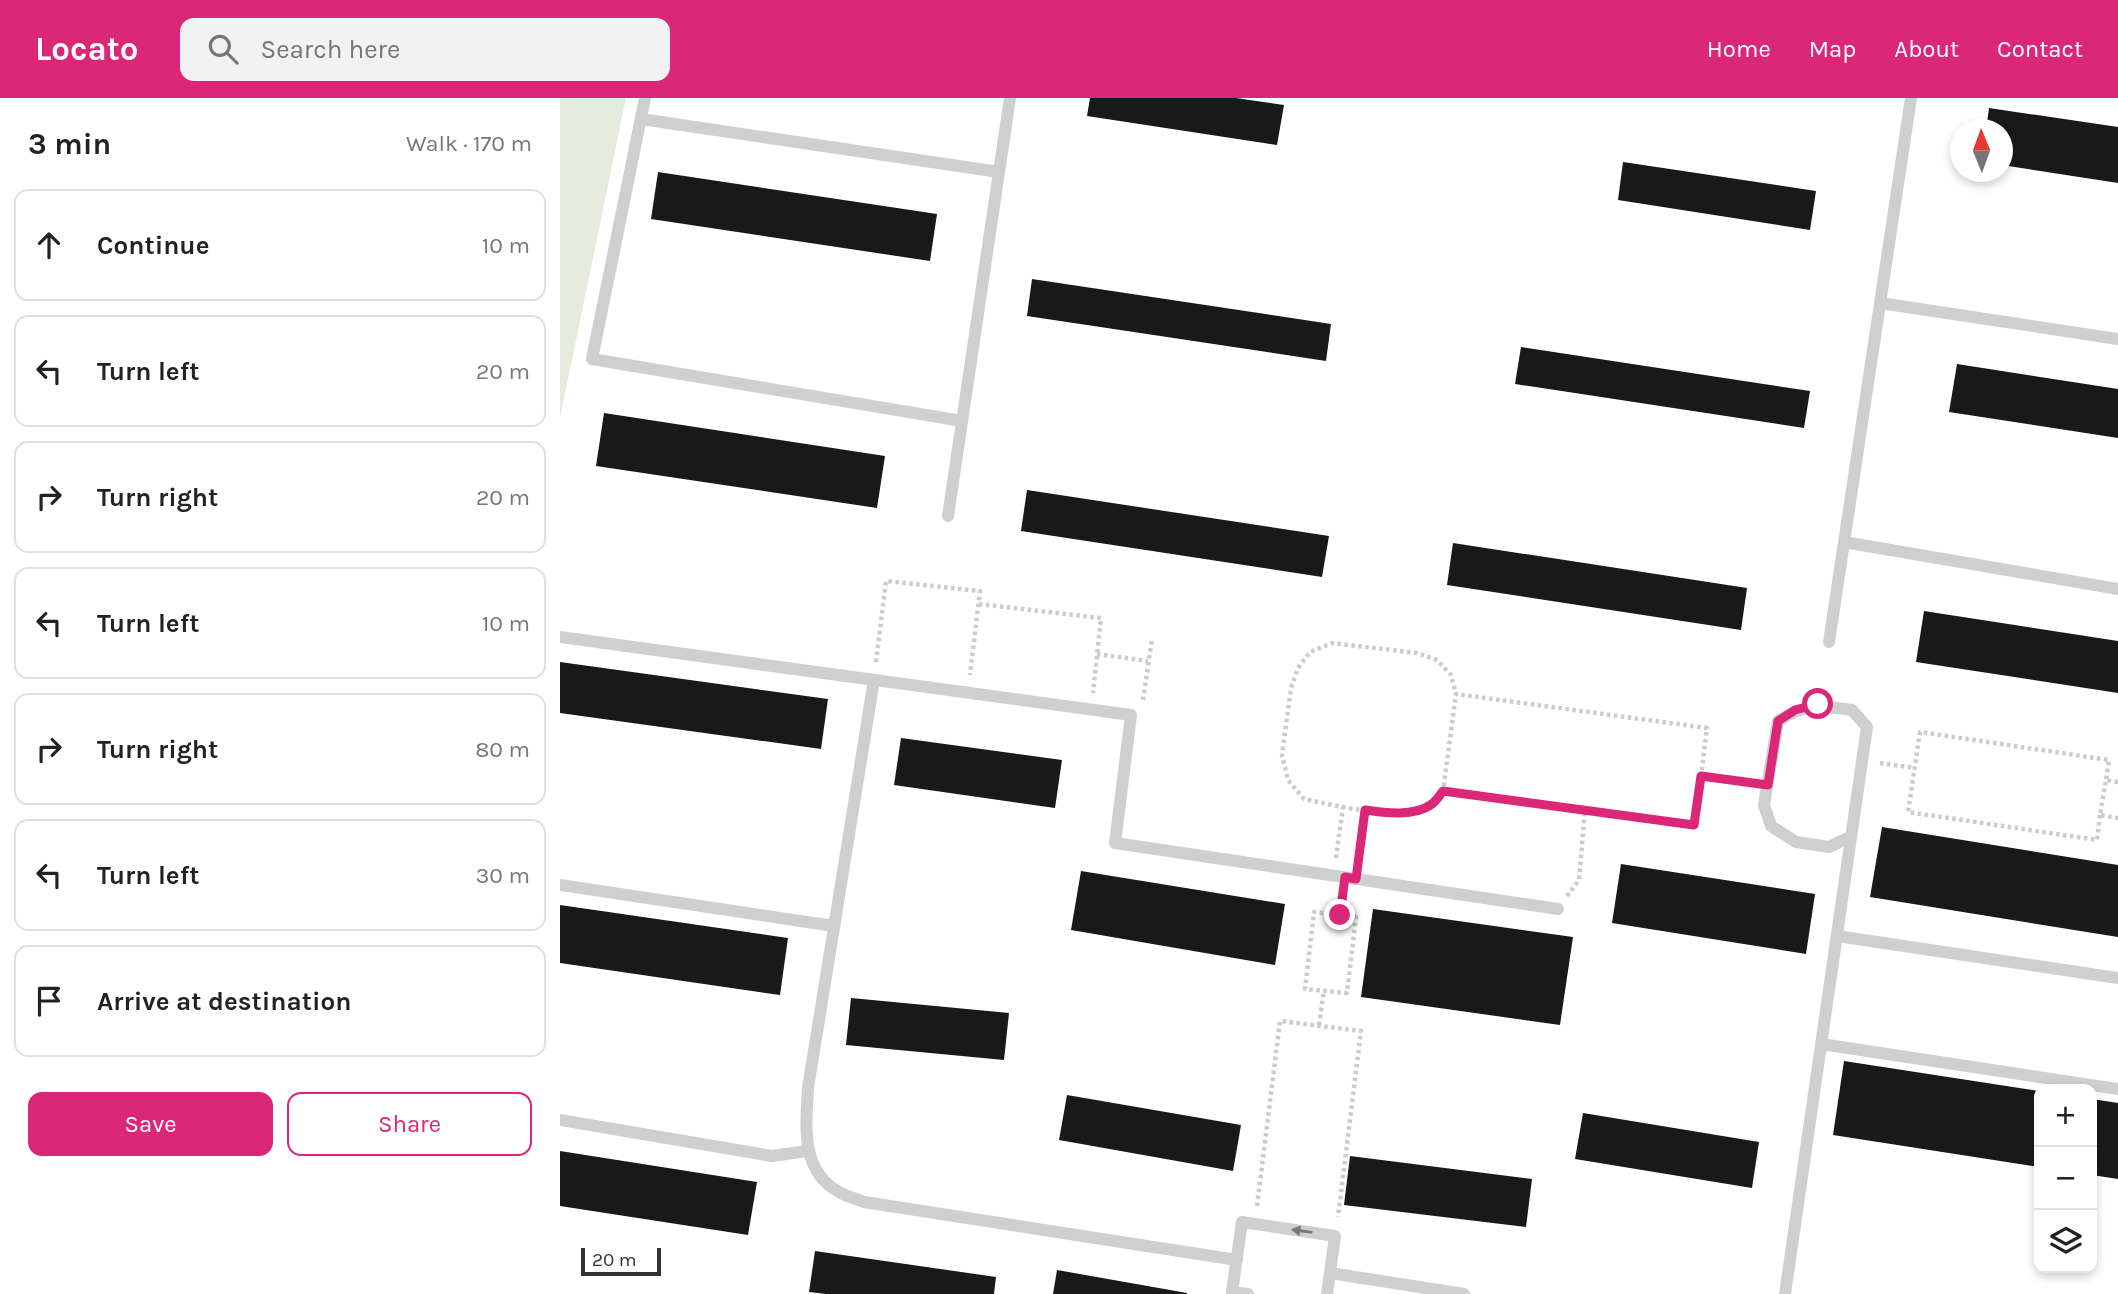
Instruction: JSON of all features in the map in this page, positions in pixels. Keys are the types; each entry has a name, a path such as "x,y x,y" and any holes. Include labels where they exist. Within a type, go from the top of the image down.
{"lane":[{"path":"645,98 592,359 962,421"},
{"path":"948,516 1010,98"},
{"path":"1829,642 1911,98"},
{"path":"641,119 999,172"},
{"path":"1880,303 2118,339"},
{"path":"1844,542 2118,589"},
{"path":"560,637 1131,715 1115,843 1558,909"},
{"path":"874,680 808,1088 808,1151 817,1171 837,1191 864,1202 1237,1260"},
{"path":"1785,1294 1867,727 1852,709 1818,704 1795,710 1778,721 1764,805 1771,826 1796,842 1829,847 1850,837"},
{"path":"560,885 834,926"},
{"path":"1837,936 2118,978"},
{"path":"1821,1044 2118,1089"},
{"path":"560,1120 772,1156 808,1151"},
{"path":"1248,1294 1232,1292 1242,1222 1335,1236 1327,1294"},
{"path":"1330,1273 1464,1294"}],"path":[{"path":"874,680 886,580 980,591 968,693"},
{"path":"979,604 1101,618 1091,710"},
{"path":"1131,715 1143,706 1152,639"},
{"path":"1332,643 1417,653 1437,660 1451,675 1456,694 1443,791 1431,805 1389,814 1343,807 1304,799 1288,780 1282,755 1291,688 1298,668 1310,652 1332,643"},
{"path":"1097,654 1149,661"},
{"path":"1443,791 1694,825 1701,776 1707,728 1456,694"},
{"path":"1920,732 2109,760 2106,780 2097,839 1908,812 1920,732"},
{"path":"1862,760 1914,768"},
{"path":"1701,776 1768,785"},
{"path":"2106,780 2118,782"},
{"path":"1343,807 1345,877"},
{"path":"1340,915 1345,877 1365,810"},
{"path":"1558,909 1579,880 1585,810"},
{"path":"2100,816 2118,818"},
{"path":"1314,912 1340,915 1356,917 1347,993 1305,989 1314,912"},
{"path":"1319,1025 1324,990"},
{"path":"1255,1225 1280,1021 1319,1025 1361,1031 1335,1236"}],"shaded area":[{"path":"560,98 626,98 560,418"}],"building":[{"path":"1090,98 1236,98 1284,105 1277,145 1087,116"},
{"path":"1989,108 2118,127 2118,183 2013,167 2013,119 1988,119"},
{"path":"1623,162 1816,191 1810,230 1618,200"},
{"path":"658,172 937,214 930,261 651,219"},
{"path":"1032,279 1331,324 1326,361 1027,316"},
{"path":"1521,347 1810,391 1804,428 1515,384"},
{"path":"1957,364 2118,389 2118,438 1949,412"},
{"path":"604,413 885,456 877,508 596,466"},
{"path":"1027,490 1329,536 1322,577 1021,531"},
{"path":"1453,543 1747,588 1741,630 1447,585"},
{"path":"1924,611 2118,641 2118,693 1916,662"},
{"path":"560,662 828,699 821,749 560,713"},
{"path":"901,738 1062,760 1055,808 894,785"},
{"path":"1882,827 2118,865 2118,937 1870,897"},
{"path":"1621,864 1815,894 1806,954 1612,923"},
{"path":"1081,871 1285,904 1275,965 1071,930"},
{"path":"560,905 788,938 780,995 560,963"},
{"path":"1373,909 1573,937 1560,1025 1361,997"},
{"path":"851,998 1009,1013 1004,1060 846,1045"},
{"path":"1844,1061 2034,1090 2034,1166 1833,1135"},
{"path":"1067,1095 1241,1125 1233,1171 1059,1140"},
{"path":"2097,1100 2118,1103 2118,1179 2097,1176"},
{"path":"1583,1113 1759,1142 1752,1188 1575,1159"},
{"path":"560,1151 757,1182 748,1235 560,1206"},
{"path":"1350,1156 1532,1179 1526,1227 1344,1205"},
{"path":"815,1251 996,1277 994,1294 809,1292"},
{"path":"1057,1270 1187,1293 1187,1294 1053,1294"}],"route":[{"path":"1340,915 1345,877 1356,879 1365,810 1389,814 1412,811 1431,805 1443,791 1694,825 1701,776 1768,785 1778,721 1795,710 1818,704"}]}
